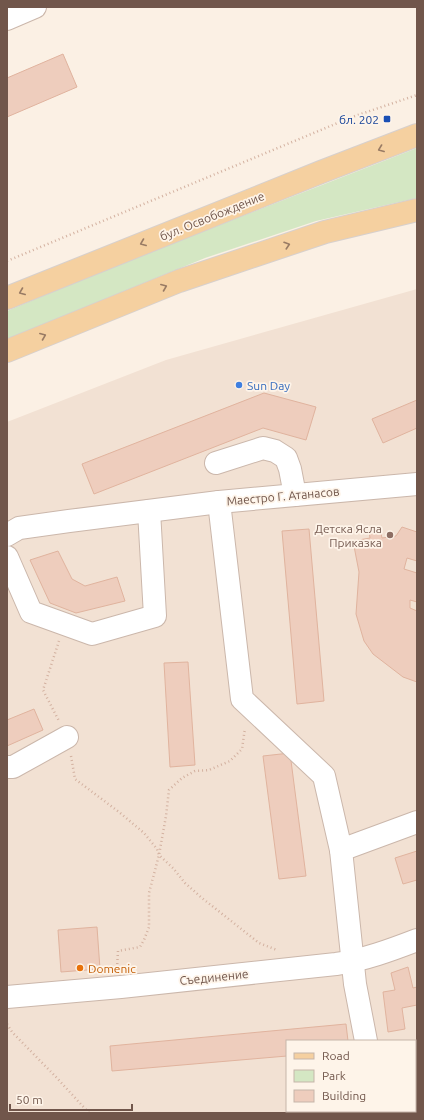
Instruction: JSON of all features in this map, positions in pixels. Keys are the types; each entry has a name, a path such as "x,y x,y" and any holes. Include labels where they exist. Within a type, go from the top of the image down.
{"main road":[{"name":"бул. Освобождение","path":"7,298 417,135"},
{"path":"7,351 178,281 326,232 417,210"}],"street":[{"path":"7,19 35,7"},
{"path":"216,462 263,448 275,451 286,458 290,469 295,495"},
{"name":"Маестро Г. Атанасов","path":"7,535 19,528 219,502 417,484"},
{"path":"219,502 242,699 324,776 341,850 355,984 366,1040"},
{"path":"7,557 31,612 92,634 155,616 149,511"},
{"path":"7,767 13,767 67,737"},
{"path":"341,850 417,822"},
{"name":"Съединение","path":"7,997 121,987 353,962 417,940"}],"path":[{"path":"7,261 352,118 417,95"},
{"path":"64,624 43,690 67,737 75,779 120,812 144,833 157,849 159,855 173,868 185,883 224,916 259,943 278,950"},
{"path":"121,987 118,969 118,951 140,947 149,927 149,893 159,855 169,790 182,778 195,771 209,770 230,762 242,749 245,731 242,699"},
{"path":"7,1024 12,1032 90,1113"}],"shaded area":[{"path":"417,289 417,1113 7,1113 7,422 166,360"}],"green space":[{"path":"417,148 417,198 316,221 205,258 7,339 7,311 127,261"}],"building":[{"path":"63,54 77,87 7,117 7,78"},
{"path":"264,393 316,407 306,440 263,428 94,494 82,464"},
{"path":"417,400 417,428 383,443 372,419"},
{"path":"402,527 417,532 417,561 407,558 404,569 417,573 417,602 410,600 410,608 417,611 417,682 403,677 373,654 364,641 356,614 359,572 353,541 370,538 369,531 380,529 382,538 396,536"},
{"path":"309,529 324,701 297,704 282,531"},
{"path":"58,551 72,579 85,586 117,577 125,601 76,613 50,603 30,560"},
{"path":"188,662 195,765 170,767 164,663"},
{"path":"34,709 43,730 7,746 7,720"},
{"path":"290,753 306,876 279,879 263,756"},
{"path":"417,851 417,880 403,884 395,858"},
{"path":"97,927 100,969 61,972 58,930"},
{"path":"408,967 413,988 417,987 417,1005 402,1008 405,1029 388,1032 383,992 395,990 391,973"},
{"path":"346,1024 348,1040 286,1040 286,1056 112,1071 110,1046"},
{"path":"416,1080 417,1113 392,1113 416,1112"},
{"path":"325,1112 355,1112 355,1113"}],"place":[{"name":"бл. 202","path":"387,119"},
{"name":"Sun Day","path":"239,385"},
{"name":"Детска Ясла Приказка","path":"390,535"},
{"name":"Domenic","path":"80,968"}]}
